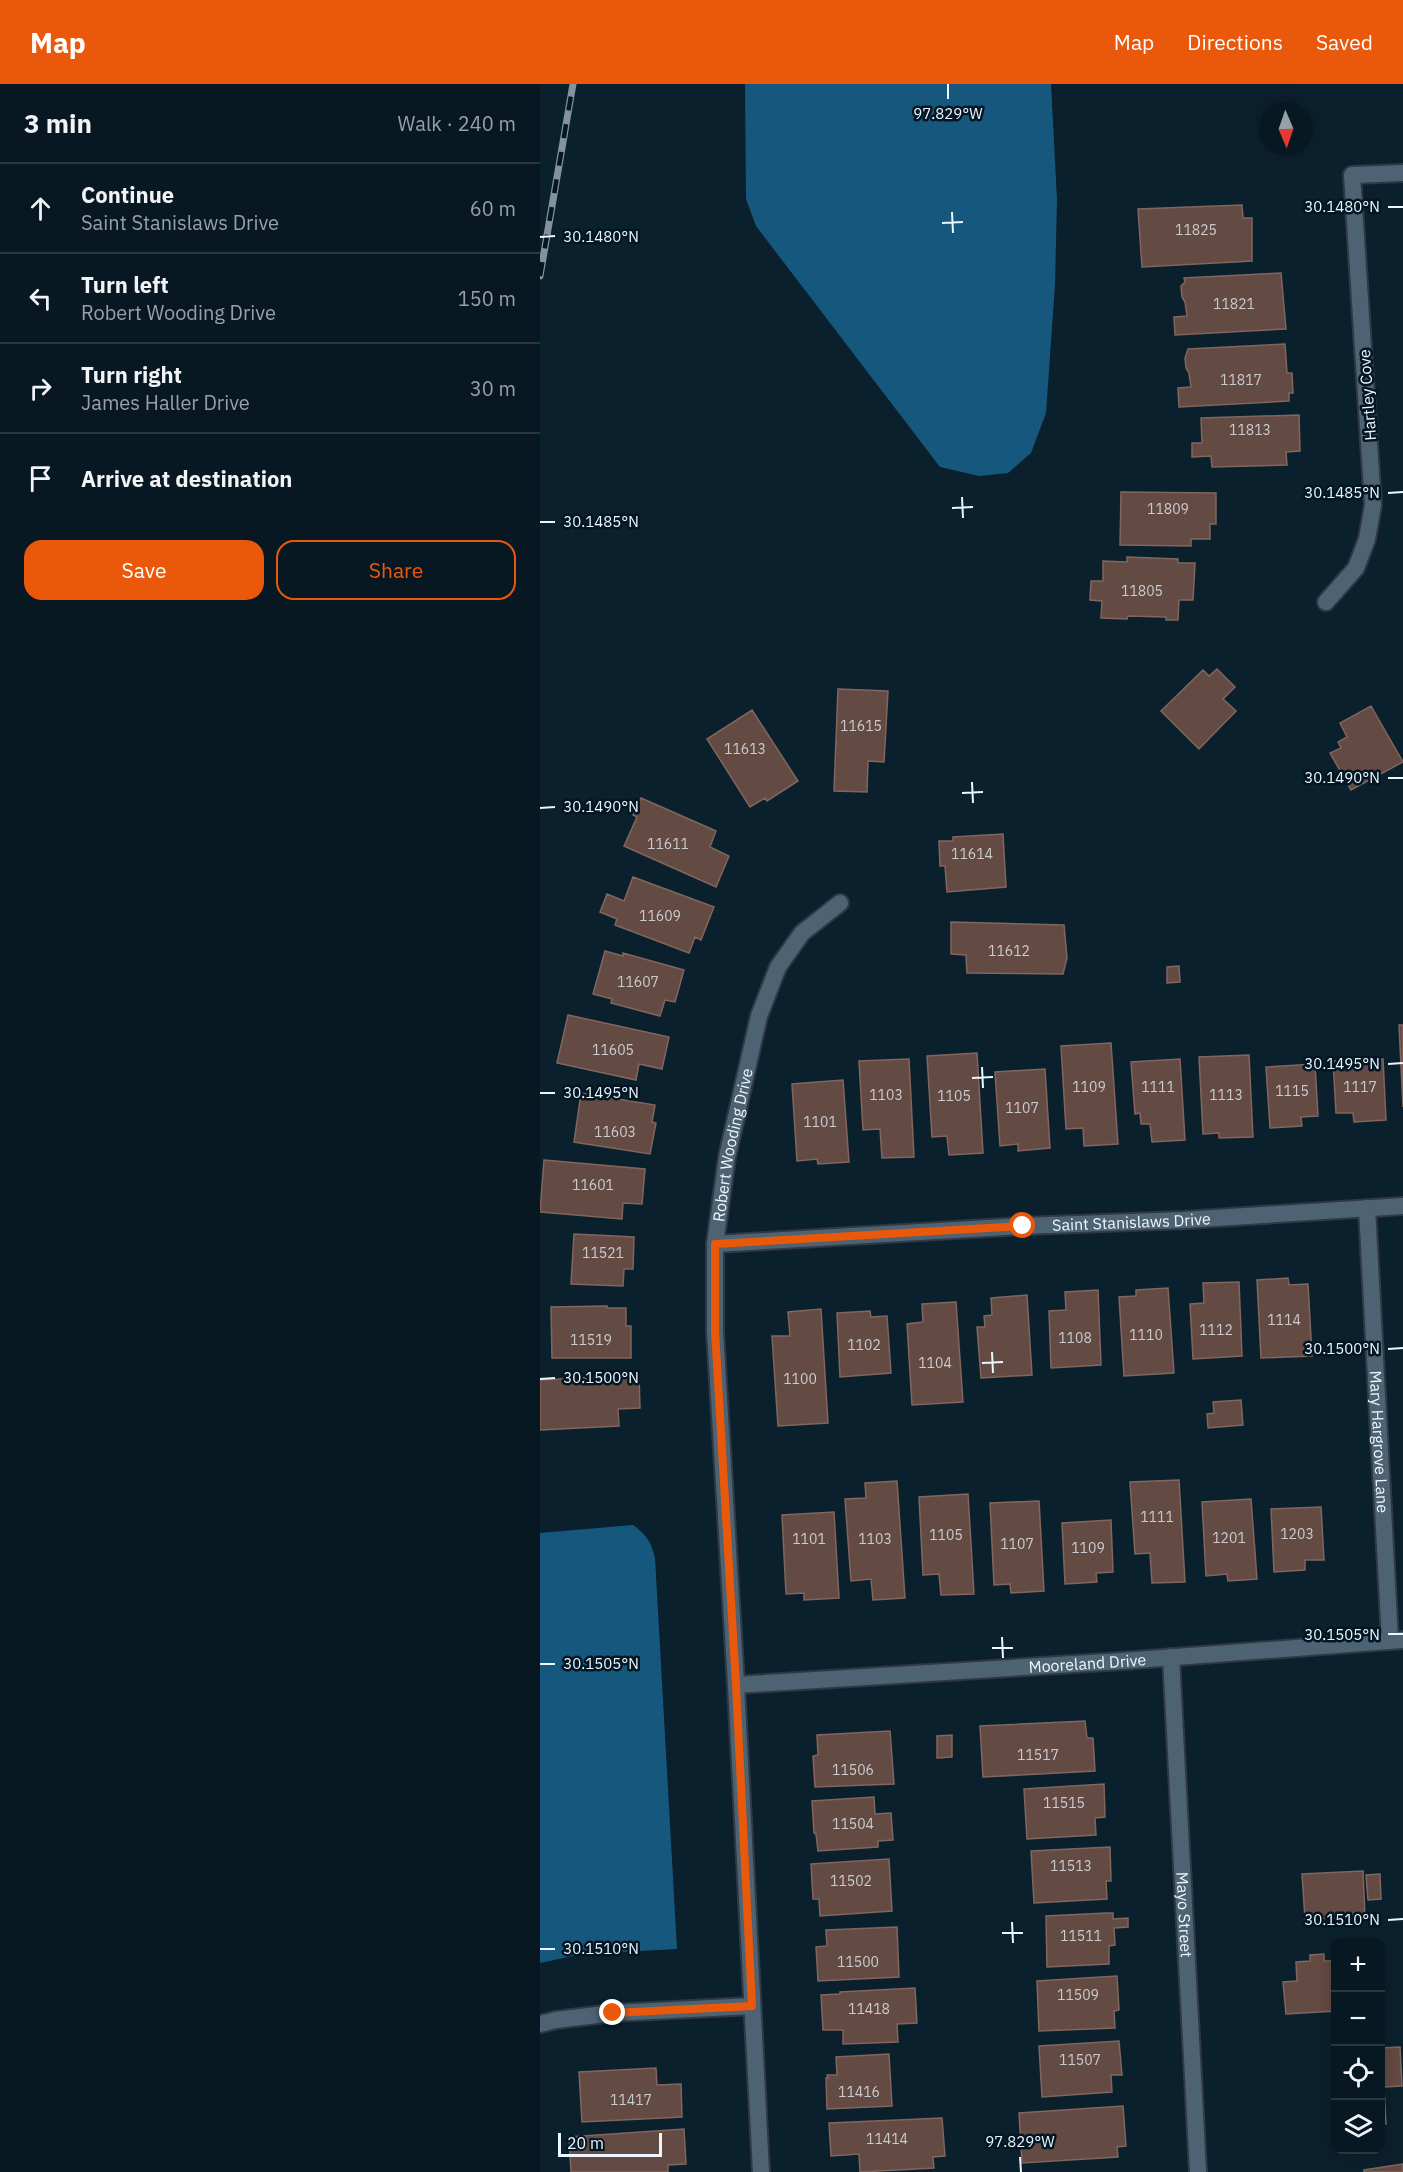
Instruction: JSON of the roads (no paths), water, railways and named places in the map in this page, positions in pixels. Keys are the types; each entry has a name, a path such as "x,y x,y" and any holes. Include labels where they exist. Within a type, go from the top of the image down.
{"street":[{"name":"Hartley Cove","path":"1326,602 1356,568 1367,539 1373,505 1352,175 1403,173"},
{"name":"Robert Wooding Drive","path":"762,2172 715,1331 715,1244 727,1157 759,1016 778,967 802,933 840,903"},
{"name":"Saint Stanislaws Drive","path":"715,1244 1403,1206"},
{"name":"Mary Hargrove Lane","path":"1367,1208 1397,1640"},
{"name":"Mooreland Drive","path":"736,1685 1171,1658 1397,1640"},
{"name":"Mayo Street","path":"1171,1658 1198,2172"},
{"path":"540,2024 613,2013 752,2006"}],"water":[{"path":"745,84 1051,84 1057,200 1055,284 1046,413 1031,453 1008,473 979,476 940,467 756,226 746,199"},
{"path":"633,1525 648,1539 655,1558 677,1949 582,1954 540,1963 540,1533"}],"railway":[{"path":"540,276 573,84"}]}
